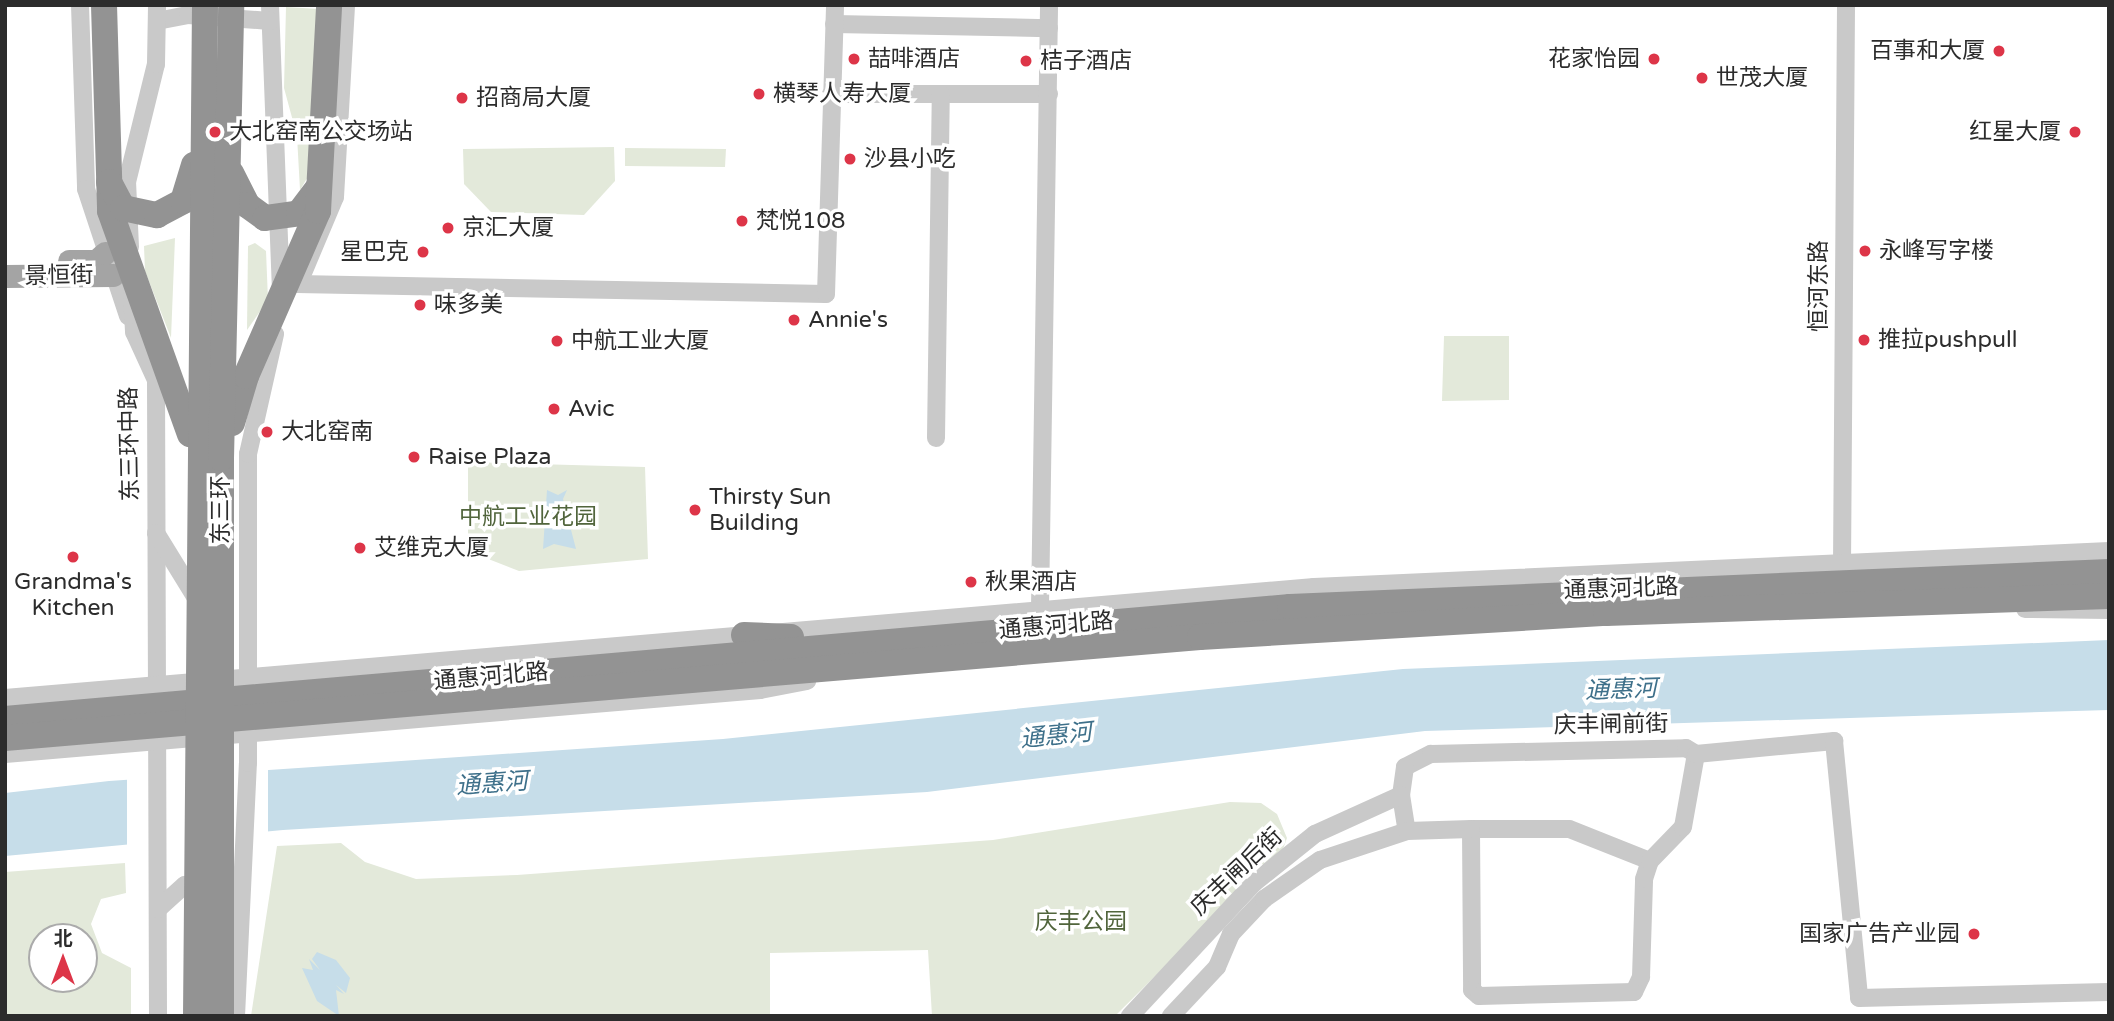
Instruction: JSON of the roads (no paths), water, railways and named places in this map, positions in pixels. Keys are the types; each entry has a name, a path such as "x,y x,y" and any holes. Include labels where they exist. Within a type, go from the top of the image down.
{"highway":[{"path":"104,5 110,211 209,456"},
{"name":"东三环","path":"205,5 203,126 221,1016"},
{"name":"东三环","path":"196,1016 209,456 227,152 231,5"},
{"path":"209,456 318,211 323,180 329,5"},
{"path":"108,180 123,208 135,214 171,211 187,192 203,126"},
{"path":"227,152 238,191 265,218 299,213 323,180"},
{"path":"1969,559 2067,575"},
{"path":"1525,592 1713,571"},
{"name":"通惠河北路","path":"5,738 898,640 1525,592 2109,572"},
{"name":"通惠河北路","path":"5,719 754,655 871,668 1431,622 1973,604 2109,596"}],"main road":[{"name":"景恒街","path":"5,261 96,261 105,253"},
{"name":"景恒街","path":"5,276 113,275"}],"street":[{"path":"80,5 86,189 105,253 134,332"},
{"path":"281,313 297,284 335,197 346,5"},
{"path":"297,284 826,294 835,5"},
{"path":"1040,608 1049,5"},
{"name":"恒河东路","path":"1842,566 1846,5"},
{"path":"157,13 270,13 281,313 248,454 246,868 236,1016"},
{"name":"东三环中路","path":"157,13 156,64 127,182 134,332 156,380 153,687 158,909"},
{"path":"834,24 1049,28"},
{"path":"831,94 1049,94"},
{"path":"936,438 941,94"},
{"path":"156,533 192,586 205,681 206,875"},
{"name":"通惠河北路","path":"5,698 247,678 754,655 1040,608 1314,587 1842,566 2109,551"},
{"name":"通惠河北路","path":"1973,604 2109,610"},
{"name":"通惠河北路","path":"5,754 248,731 760,690 871,668"},
{"name":"庆丰闸前街","path":"1401,795 1405,767 1431,754 1686,748 1696,754 1835,741 1859,998 2109,992"},
{"path":"1471,829 1472,990 1479,996 1634,992 1641,977 1650,861 1683,827 1696,754"},
{"path":"1401,795 1407,831"},
{"name":"庆丰闸后街","path":"1130,1016 1254,883 1315,834 1401,795"},
{"path":"1171,1016 1217,967 1231,934 1264,900 1320,860 1363,841 1407,831 1569,829 1650,861"},
{"path":"158,1016 158,909 185,885 206,875 232,886 242,898"}],"water":[{"path":"547,490 558,495 567,490 563,499 576,549 554,544 543,549"},
{"name":"通惠河","path":"2109,640 2109,710 1425,731 927,792 283,830 5,856 5,793 109,781 723,739 1403,669"},
{"path":"317,952 336,960 350,978 346,993 336,985 344,994 336,990 339,1016 317,1001 302,968 313,970 309,959 320,970 312,959"}],"place":[{"name":"百事和大厦","path":"1999,51"},
{"name":"喆啡酒店","path":"854,59"},
{"name":"花家怡园","path":"1654,59"},
{"name":"桔子酒店","path":"1026,61"},
{"name":"世茂大厦","path":"1702,78"},
{"name":"横琴人寿大厦","path":"759,94"},
{"name":"招商局大厦","path":"462,98"},
{"name":"大北窑南公交场站","path":"215,132"},
{"name":"红星大厦","path":"2075,132"},
{"name":"沙县小吃","path":"850,159"},
{"name":"梵悦108","path":"742,221"},
{"name":"京汇大厦","path":"448,228"},
{"name":"永峰写字楼","path":"1865,251"},
{"name":"星巴克","path":"423,252"},
{"name":"味多美","path":"420,305"},
{"name":"Annie's","path":"794,320"},
{"name":"推拉pushpull","path":"1864,340"},
{"name":"中航工业大厦","path":"557,341"},
{"name":"Avic","path":"554,409"},
{"name":"大北窑南","path":"267,432"},
{"name":"Raise Plaza","path":"414,457"},
{"name":"Thirsty Sun Building","path":"695,510"},
{"name":"艾维克大厦","path":"360,548"},
{"name":"Grandma's Kitchen","path":"73,557"},
{"name":"秋果酒店","path":"971,582"},
{"name":"国家广告产业园","path":"1974,934"}],"park label":[{"name":"中航工业花园","path":"528,517"},
{"name":"庆丰公园","path":"1081,922"}]}
